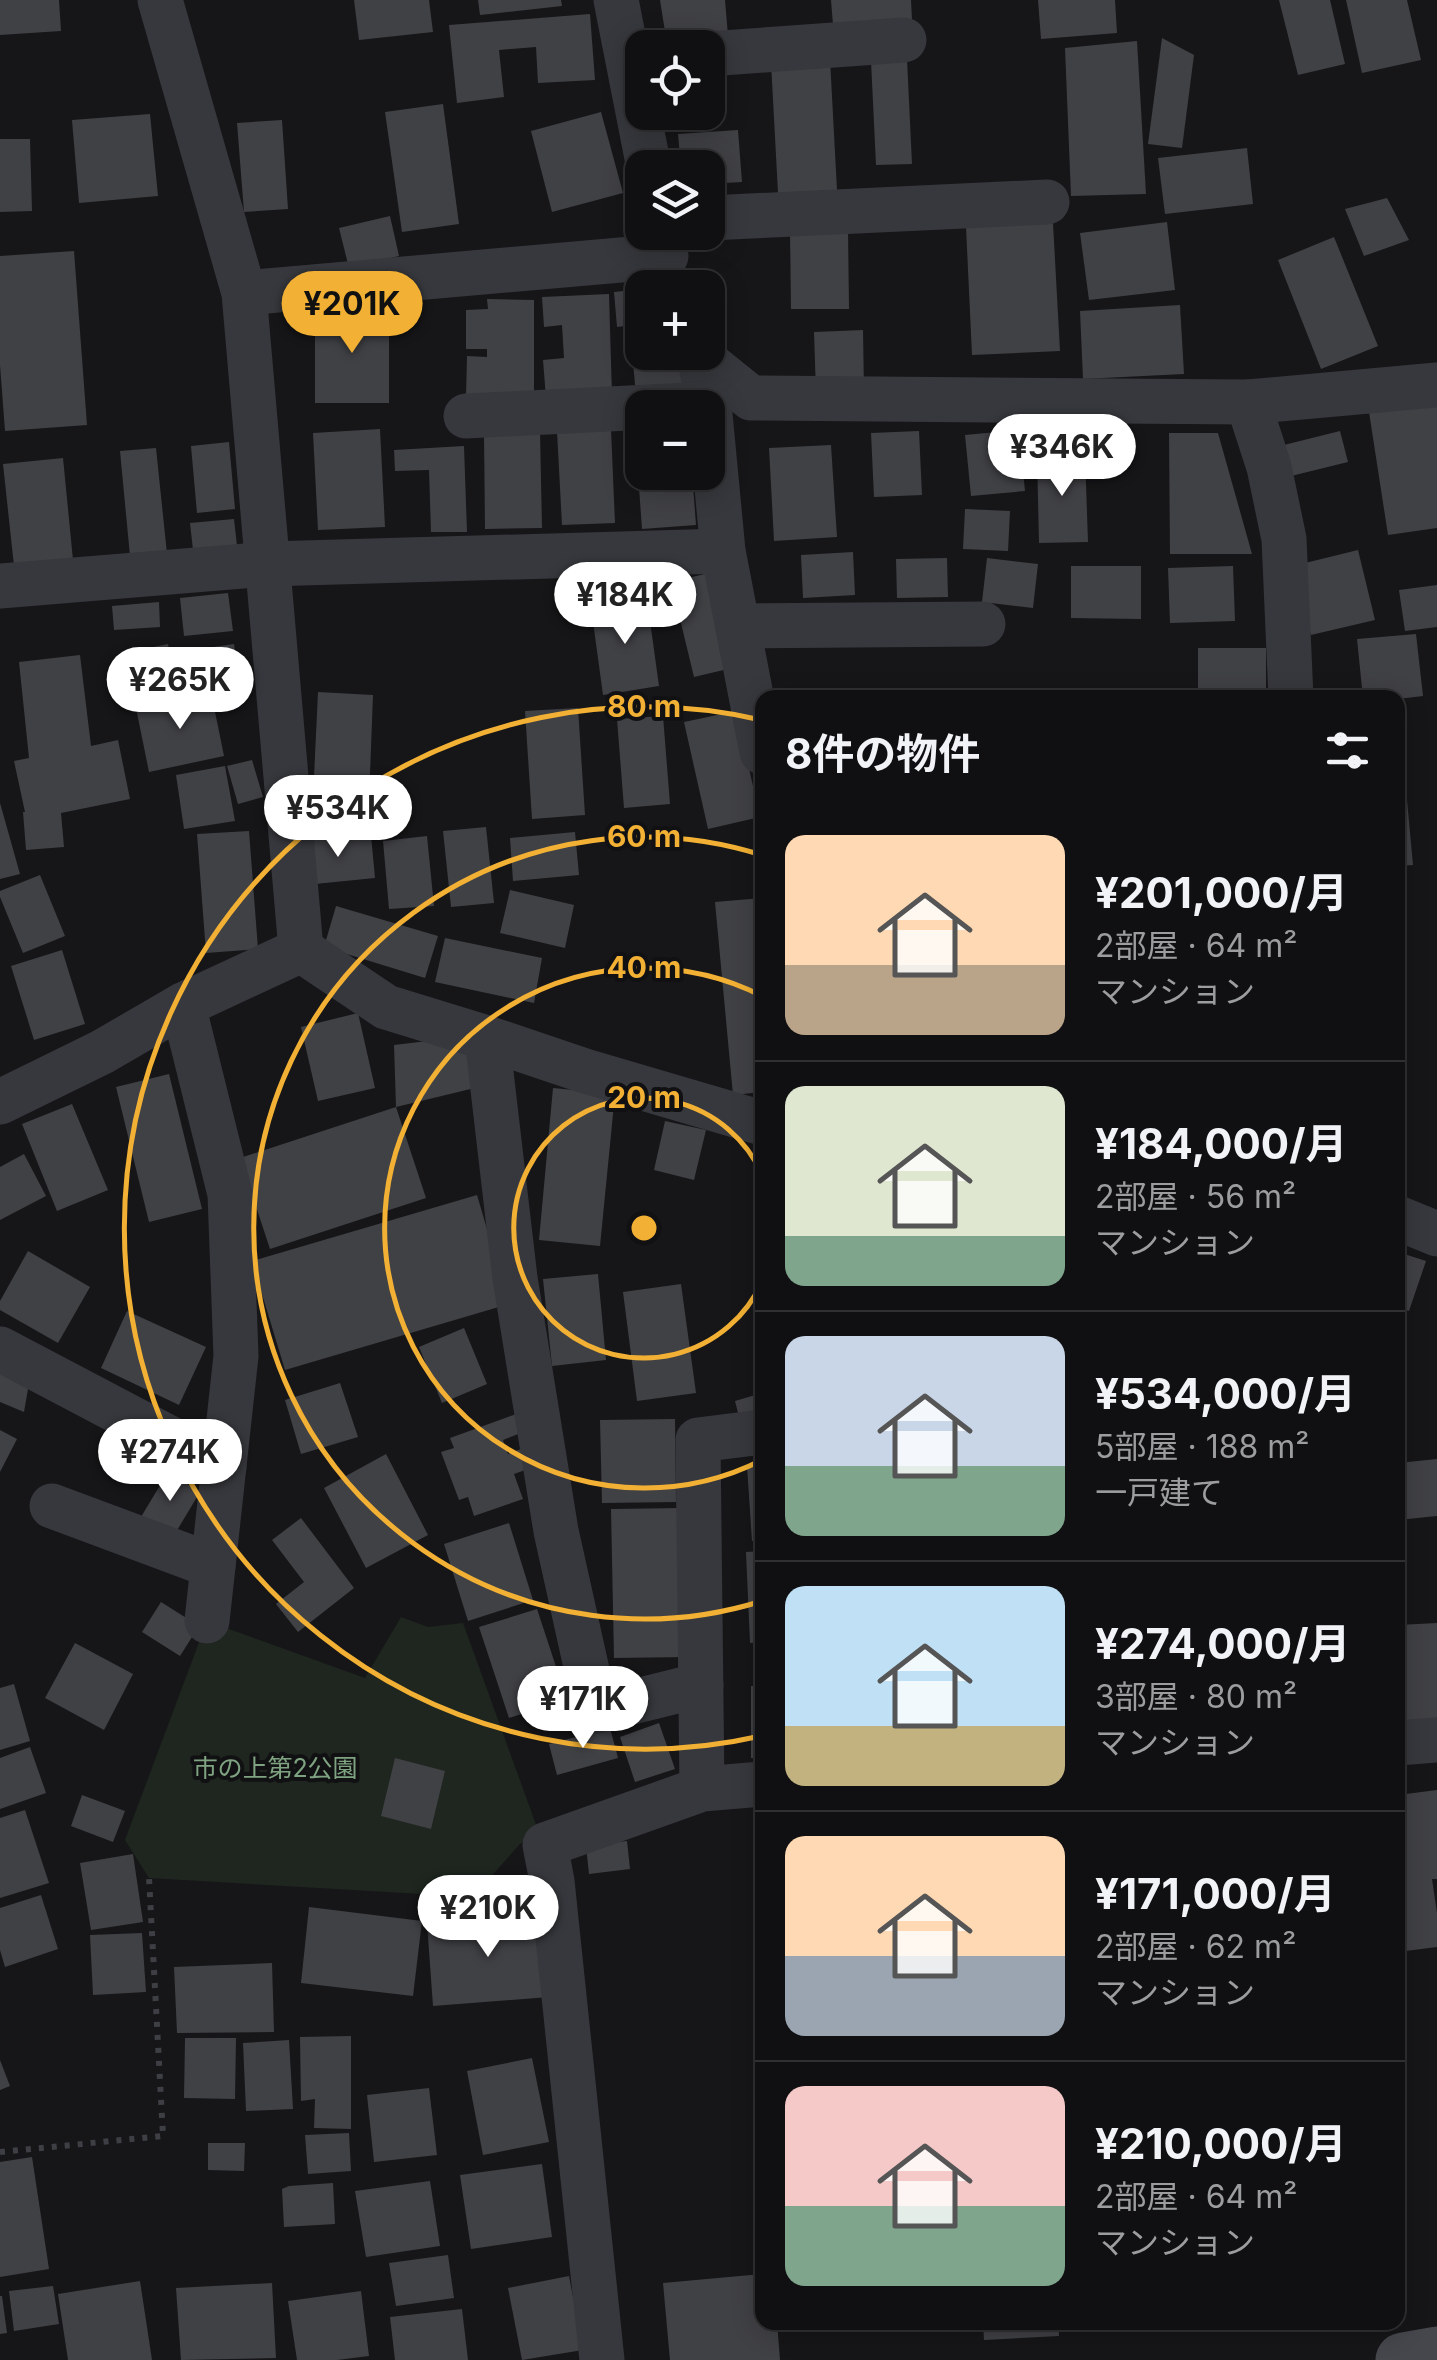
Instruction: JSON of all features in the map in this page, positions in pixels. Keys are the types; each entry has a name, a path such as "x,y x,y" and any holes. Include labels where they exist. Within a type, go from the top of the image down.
{"street":[{"path":"160,0 244,293 301,950"},
{"path":"616,0 625,30"},
{"path":"725,53 904,40"},
{"path":"725,217 1047,202"},
{"path":"244,293 668,259"},
{"path":"718,370 751,398 1248,402 1437,385"},
{"path":"1248,402 1269,467 1284,539 1291,690"},
{"path":"466,416 625,408"},
{"path":"717,490 723,551 755,715"},
{"path":"0,586 268,564 723,551"},
{"path":"738,626 983,624"},
{"path":"0,1102 102,1052 183,1005 301,950"},
{"path":"301,950 386,1007 585,1072 755,1121"},
{"path":"183,1005 230,1194 236,1356 207,1621"},
{"path":"488,1038 515,1278 546,1472 596,1711 701,1685"},
{"path":"1405,1221 1437,1234"},
{"path":"0,1348 224,1466"},
{"path":"702,1788 698,1440 755,1433"},
{"path":"52,1506 213,1566"},
{"path":"1405,1742 1437,1740"},
{"path":"602,2360 545,1845 702,1788 755,1784"},
{"path":"1404,2360 1437,2354"}],"path":[{"path":"0,2152 162,2136 149,1878"}],"green space":[{"name":"市の上第2公園","path":"401,1617 428,1627 463,1623 539,1833 520,1844 473,1897 149,1878 125,1840 207,1621 365,1678"}],"building":[{"path":"0,0 59,0 61,31 0,35"},
{"path":"354,0 429,0 433,32 359,40"},
{"path":"478,0 561,0 562,6 480,15"},
{"path":"660,0 725,0 728,36 725,30 665,30"},
{"path":"831,0 911,0 912,20 833,25"},
{"path":"1038,0 1115,0 1117,33 1041,39"},
{"path":"1279,0 1330,0 1345,64 1298,75"},
{"path":"1346,0 1407,0 1421,60 1362,73"},
{"path":"590,14 595,80 538,83 536,47 499,50 504,97 457,103 449,25"},
{"path":"1162,38 1194,55 1182,148 1148,144"},
{"path":"1137,41 1146,194 1071,196 1065,48"},
{"path":"830,59 837,190 778,193 771,62"},
{"path":"907,59 912,164 876,165 871,61"},
{"path":"443,104 459,224 402,232 385,112"},
{"path":"601,112 623,193 552,212 531,131"},
{"path":"150,114 158,196 79,203 72,120"},
{"path":"282,120 288,209 244,212 237,123"},
{"path":"738,130 742,182 725,183 725,150 679,150 678,134"},
{"path":"0,139 30,139 32,211 0,212"},
{"path":"1247,148 1253,204 1165,214 1158,158"},
{"path":"1387,198 1409,240 1364,256 1345,209"},
{"path":"390,216 399,256 349,268 339,228"},
{"path":"1167,222 1175,290 1089,300 1080,233"},
{"path":"1053,223 1060,351 972,355 966,227"},
{"path":"848,229 849,309 791,309 790,230"},
{"path":"1334,237 1378,346 1321,369 1278,260"},
{"path":"74,251 87,425 5,431 0,365 0,256"},
{"path":"625,291 625,326 617,327 614,292"},
{"path":"609,294 612,396 546,398 543,360 564,358 562,325 544,327 542,297"},
{"path":"487,299 534,300 534,399 466,397 467,356 487,357 487,349 466,349 466,310 488,309"},
{"path":"1180,305 1184,374 1083,379 1080,311"},
{"path":"315,308 389,308 389,403 315,403"},
{"path":"863,330 864,392 816,393 814,332"},
{"path":"634,370 681,370 683,390 636,390"},
{"path":"1437,402 1437,528 1388,535 1369,412"},
{"path":"380,429 385,527 318,530 313,433"},
{"path":"611,429 615,523 562,525 557,431"},
{"path":"1019,430 1025,491 971,496 965,435"},
{"path":"540,431 542,528 485,529 484,433"},
{"path":"919,431 922,495 874,497 871,433"},
{"path":"1340,431 1348,462 1283,478 1276,447"},
{"path":"1169,433 1218,433 1252,554 1170,554"},
{"path":"229,442 235,509 197,513 191,446"},
{"path":"831,445 837,537 774,541 769,448"},
{"path":"464,446 467,532 431,532 429,470 395,471 394,450"},
{"path":"156,448 169,573 132,577 120,451"},
{"path":"1085,455 1088,542 1039,543 1037,456"},
{"path":"63,458 73,560 14,566 3,464"},
{"path":"639,490 693,490 696,525 642,529"},
{"path":"965,509 1010,511 1008,551 963,549"},
{"path":"234,519 238,555 194,559 190,523"},
{"path":"1358,550 1375,620 1311,635 1293,566"},
{"path":"853,552 855,595 803,598 801,555"},
{"path":"947,558 948,597 897,598 896,559"},
{"path":"987,558 1038,564 1033,608 982,602"},
{"path":"1071,566 1141,566 1141,619 1071,618"},
{"path":"1233,566 1235,621 1170,623 1168,568"},
{"path":"709,573 732,668 694,677 671,582"},
{"path":"1437,585 1437,627 1405,631 1399,590"},
{"path":"228,593 233,631 184,636 180,598"},
{"path":"647,599 659,686 603,695 591,607"},
{"path":"159,602 160,627 114,630 112,606"},
{"path":"1416,634 1423,696 1405,698 1405,690 1362,690 1357,639"},
{"path":"168,644 177,690 128,700 119,654"},
{"path":"234,644 239,680 190,687 185,651"},
{"path":"1198,648 1266,648 1266,690 1198,690"},
{"path":"80,655 91,746 118,740 130,799 61,813 64,847 26,850 25,812 14,761 29,758 19,662"},
{"path":"211,692 224,756 149,772 136,708"},
{"path":"318,692 373,695 369,800 313,798"},
{"path":"578,708 585,815 532,819 525,711"},
{"path":"736,711 755,795 755,818 708,829 684,722"},
{"path":"663,716 670,804 624,808 617,719"},
{"path":"252,760 263,797 238,804 227,766"},
{"path":"225,766 235,821 184,829 176,775"},
{"path":"1405,789 1413,865 1405,866"},
{"path":"0,803 20,874 0,879"},
{"path":"486,827 494,903 451,907 443,831"},
{"path":"249,831 258,949 206,953 197,834"},
{"path":"575,832 579,875 513,881 510,838"},
{"path":"371,835 375,878 305,885 301,841"},
{"path":"427,836 434,906 389,909 383,841"},
{"path":"40,875 65,936 23,953 0,891"},
{"path":"510,890 574,905 565,948 500,933"},
{"path":"755,899 755,1093 733,1095 715,902"},
{"path":"336,906 438,936 425,978 324,947"},
{"path":"445,938 542,958 534,1003 435,982"},
{"path":"62,950 85,1024 34,1040 11,966"},
{"path":"358,1013 375,1088 318,1101 301,1027"},
{"path":"478,1035 483,1086 396,1107 394,1045"},
{"path":"169,1074 202,1209 149,1222 116,1087"},
{"path":"553,1088 615,1094 600,1246 539,1240"},
{"path":"72,1104 108,1190 57,1211 22,1124"},
{"path":"396,1107 426,1198 270,1249 240,1158"},
{"path":"665,1121 706,1130 694,1180 654,1170"},
{"path":"24,1154 46,1196 0,1220 0,1167"},
{"path":"477,1195 509,1304 285,1370 252,1261"},
{"path":"28,1251 90,1287 58,1343 0,1310 0,1301"},
{"path":"1405,1254 1426,1261 1409,1311 1405,1310"},
{"path":"598,1274 606,1360 552,1366 543,1279"},
{"path":"681,1284 696,1393 637,1401 623,1292"},
{"path":"127,1311 206,1347 179,1405 101,1368"},
{"path":"464,1328 487,1384 442,1403 419,1347"},
{"path":"0,1353 32,1366 24,1412 0,1402"},
{"path":"340,1383 358,1437 301,1454 285,1400"},
{"path":"755,1395 755,1429 743,1432 735,1401"},
{"path":"519,1413 526,1431 503,1440 508,1454 521,1449 528,1469 514,1474 523,1499 474,1516 468,1497 459,1500 441,1452 454,1448 450,1438"},
{"path":"675,1419 676,1502 602,1503 600,1420"},
{"path":"0,1430 17,1439 0,1472"},
{"path":"386,1454 428,1535 366,1568 324,1488"},
{"path":"1437,1459 1437,1516 1405,1519 1405,1462"},
{"path":"755,1465 752,1541 747,1466"},
{"path":"168,1472 200,1492 173,1537 141,1517"},
{"path":"683,1508 686,1657 614,1658 611,1509"},
{"path":"301,1518 354,1588 298,1632 276,1604 304,1582 272,1540"},
{"path":"509,1523 533,1600 468,1621 444,1544"},
{"path":"755,1551 755,1643 750,1643 746,1552"},
{"path":"161,1602 199,1626 180,1656 142,1632"},
{"path":"537,1609 567,1700 509,1718 479,1627"},
{"path":"1437,1623 1437,1731 1405,1733 1405,1625"},
{"path":"75,1643 133,1674 104,1730 45,1698"},
{"path":"14,1684 30,1741 0,1750 0,1688"},
{"path":"751,1686 755,1686 755,1758 751,1758"},
{"path":"659,1723 675,1769 635,1782 620,1737"},
{"path":"610,1728 618,1758 557,1775 549,1744"},
{"path":"30,1747 46,1793 0,1809 0,1758"},
{"path":"395,1758 445,1771 431,1829 381,1816"},
{"path":"1437,1790 1437,1879 1432,1879 1437,1947 1405,1951 1405,1794"},
{"path":"82,1795 125,1811 113,1842 71,1826"},
{"path":"25,1810 49,1883 0,1898 0,1818"},
{"path":"627,1841 630,1869 589,1874 586,1846"},
{"path":"133,1854 143,1922 91,1930 80,1863"},
{"path":"41,1895 58,1949 5,1967 0,1950 0,1908"},
{"path":"309,1907 422,1921 413,1996 301,1983"},
{"path":"543,1914 549,1997 433,2006 427,1923"},
{"path":"142,1933 146,1992 93,1995 90,1935"},
{"path":"272,1963 274,2032 177,2033 174,1967"},
{"path":"351,2036 351,2129 314,2128 315,2099 301,2101 300,2037"},
{"path":"185,2038 236,2038 235,2099 184,2098"},
{"path":"289,2040 293,2109 246,2111 243,2043"},
{"path":"532,2058 549,2142 483,2155 467,2071"},
{"path":"0,2060 10,2086 0,2090"},
{"path":"429,2088 437,2155 374,2162 367,2095"},
{"path":"349,2133 351,2171 308,2174 305,2135"},
{"path":"208,2143 245,2143 244,2171 208,2170"},
{"path":"32,2157 49,2269 0,2277 0,2162"},
{"path":"542,2164 552,2237 471,2249 460,2175"},
{"path":"430,2181 440,2246 366,2257 355,2191"},
{"path":"333,2183 335,2224 284,2227 282,2189"},
{"path":"448,2255 454,2298 396,2306 389,2263"},
{"path":"755,2275 755,2330 778,2330 780,2360 670,2360 663,2283"},
{"path":"569,2276 583,2350 522,2360 508,2288"},
{"path":"140,2281 152,2360 68,2360 58,2294"},
{"path":"272,2283 276,2358 181,2360 176,2288"},
{"path":"53,2286 59,2324 14,2331 9,2291"},
{"path":"361,2291 369,2356 297,2360 288,2301"},
{"path":"0,2296 7,2333 0,2334"},
{"path":"462,2309 468,2360 395,2360 390,2317"},
{"path":"983,2330 1059,2330 1059,2336 984,2340"}]}
